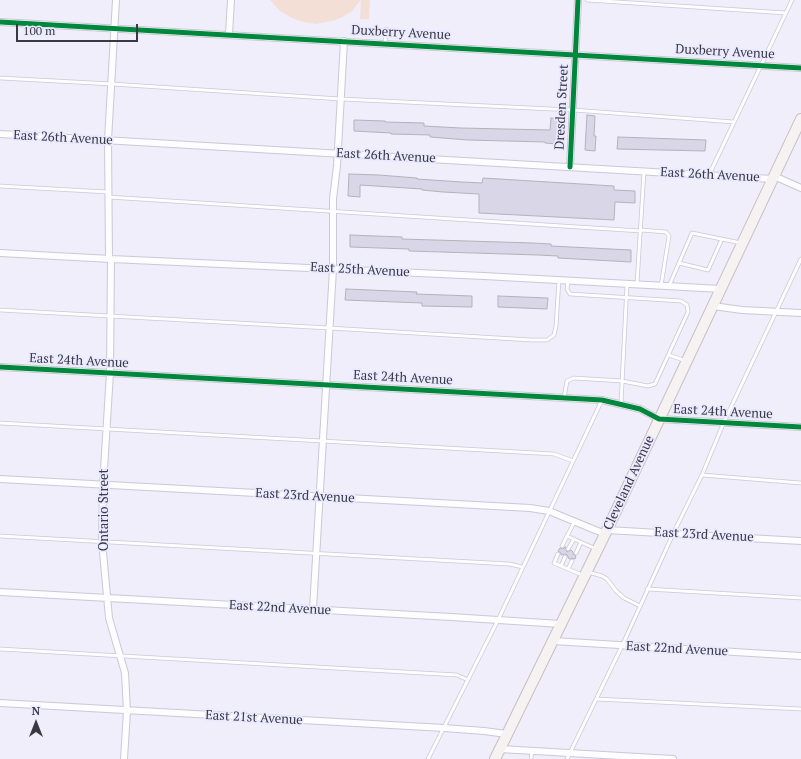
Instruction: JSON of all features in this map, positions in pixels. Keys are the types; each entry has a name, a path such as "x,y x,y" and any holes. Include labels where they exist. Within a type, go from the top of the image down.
{"main road":[{"name":"Cleveland Avenue","path":"495,759 606,532 801,119"}],"street":[{"name":"Ontario Street","path":"116,0 108,140 111,316 110,373 103,485 102,541 109,618 125,673 127,711 124,759"},
{"path":"229,34 231,0"},
{"name":"Dresden Street","path":"570,167 578,0"},
{"name":"Duxberry Avenue","path":"0,22 801,68"},
{"path":"313,609 333,269 333,212 338,153 344,41"},
{"name":"East 26th Avenue","path":"0,134 709,175 773,177 801,188"},
{"name":"East 25th Avenue","path":"0,253 721,289"},
{"path":"713,306 742,310 801,313"},
{"name":"East 24th Avenue","path":"0,368 602,400 640,409 659,419 801,427"},
{"name":"East 23rd Avenue","path":"0,479 530,508 550,511 606,532 801,541"},
{"name":"East 22nd Avenue","path":"0,592 561,624"},
{"name":"East 22nd Avenue","path":"553,641 801,656"},
{"name":"East 21st Avenue","path":"0,703 444,728 507,734"},
{"path":"500,749 532,751 568,756 673,759"}],"lane":[{"path":"588,0 786,13"},
{"path":"709,175 792,0"},
{"path":"385,43 386,29"},
{"path":"0,78 341,99 573,110 734,122"},
{"path":"637,284 644,171"},
{"path":"0,186 333,212 666,232 669,236 661,286"},
{"path":"669,286 692,232 742,243"},
{"path":"679,263 708,270 722,239"},
{"path":"568,756 622,646 673,534 702,475 724,422 801,259"},
{"path":"0,310 547,340 554,335 556,326 559,280"},
{"path":"564,398 565,384 570,379 578,378 622,381 648,386 653,385 657,380 688,312 687,305 681,301 570,294 567,289 568,281"},
{"path":"620,405 627,284"},
{"path":"668,355 687,362"},
{"path":"428,759 498,620 602,400"},
{"path":"0,423 554,454 573,461"},
{"path":"702,475 801,483"},
{"path":"562,546 574,520"},
{"path":"0,536 509,564 523,567"},
{"path":"567,536 597,550"},
{"path":"568,549 574,539"},
{"path":"576,553 581,542"},
{"path":"558,554 554,563 585,574 602,576 607,579 616,592 640,606"},
{"path":"561,566 565,557"},
{"path":"568,569 572,561"},
{"path":"648,589 801,598"},
{"path":"0,650 457,675 468,680"},
{"path":"596,698 801,709"},
{"path":"531,759 532,751"}],"shaded area":[{"path":"270,0 361,0 352,11 344,16 336,20 316,24 303,22 292,18 280,11"},
{"path":"361,0 370,0 369,19 360,19"}],"building":[{"path":"587,115 595,116 595,151 585,150"},
{"path":"551,118 559,119 558,144 545,142 468,140 430,137 430,135 354,131 354,120 424,123 424,126 461,128 550,130"},
{"path":"618,137 706,140 705,151 617,149"},
{"path":"349,174 482,183 483,178 614,186 614,190 635,191 635,203 615,202 614,220 479,213 479,194 360,185 360,197 348,196"},
{"path":"350,235 402,237 402,239 533,243 551,244 551,246 631,250 631,262 558,258 558,256 409,251 409,249 350,247"},
{"path":"346,289 472,296 472,307 422,306 422,303 345,300"},
{"path":"498,296 548,298 547,309 498,307"},
{"path":"565,547 567,552 571,550 573,552 576,556 575,559 568,558 566,554 561,555 558,551 560,548 563,549"}],"cycle path":[{"path":"570,167 578,0"},
{"path":"0,22 801,68"},
{"path":"0,367 602,400 640,409 659,419 801,427"}]}
